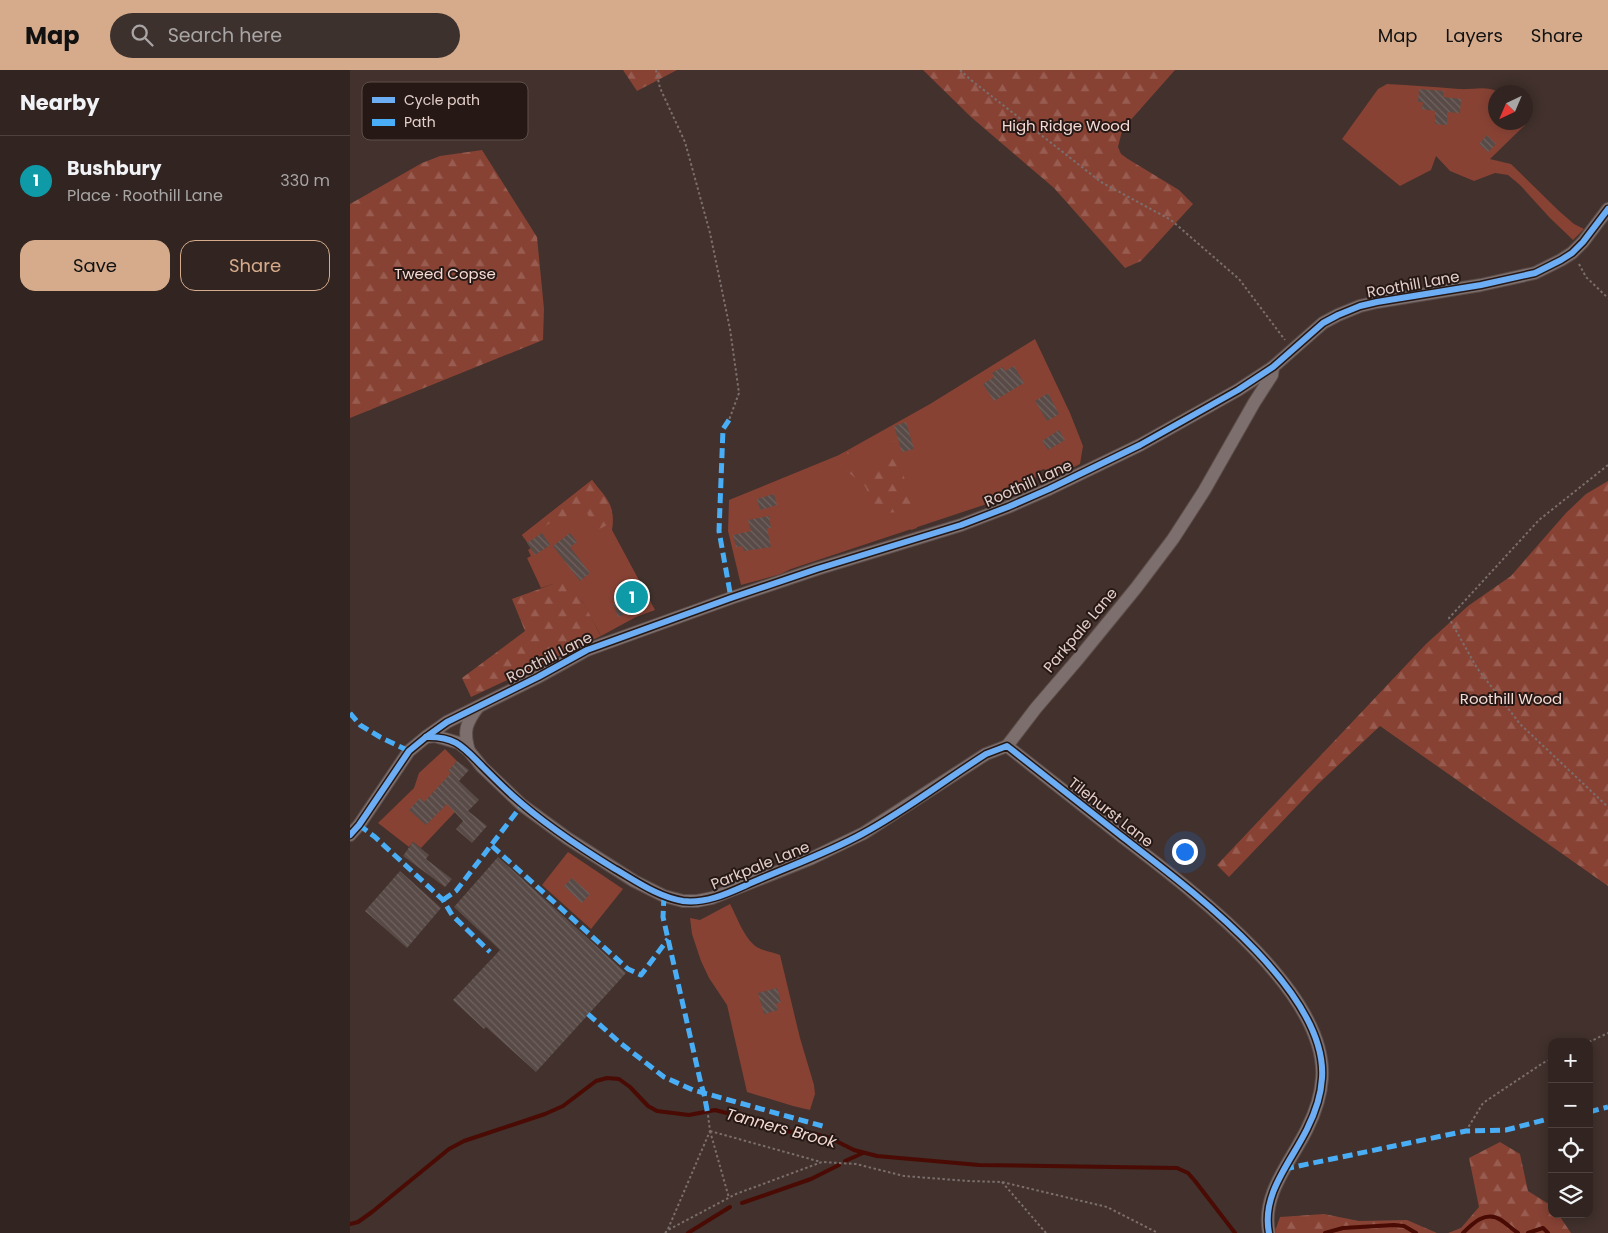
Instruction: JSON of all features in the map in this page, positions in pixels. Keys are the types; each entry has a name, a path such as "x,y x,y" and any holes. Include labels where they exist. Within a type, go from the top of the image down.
{"street":[{"name":"Roothill Lane","path":"350,835 359,825 409,751 426,736 447,722 538,677 587,650 731,598 817,569 961,525 1008,507 1140,445 1238,390 1273,367 1323,322 1368,304 1481,285 1535,273 1572,253 1584,242 1608,209"},
{"name":"Parkpale Lane","path":"426,736 435,736 459,744 469,751 482,767 522,805 582,848 664,896 697,901 720,896 842,844 872,828 986,754 1006,746 1078,660 1173,539 1204,491 1272,375 1273,367"},
{"path":"1238,390 1254,403"},
{"path":"469,751 465,737 468,720 478,707"},
{"name":"Tilehurst Lane","path":"1006,746 1203,901 1238,933 1266,963 1297,1003 1306,1019 1314,1036 1322,1062 1319,1100 1306,1130 1274,1188 1268,1212 1267,1224 1269,1233"}],"path":[{"path":"656,70 660,88 685,142 710,233 726,310 739,393 729,420"},
{"path":"960,70 970,80 1101,182 1171,220 1239,279 1293,350"},
{"path":"1572,253 1586,277 1608,298"},
{"path":"1608,465 1539,520 1449,618 1477,668 1520,724 1608,807"},
{"path":"1593,1040 1608,1033"},
{"path":"1466,1131 1482,1103 1548,1061"},
{"path":"708,1115 710,1130 729,1198"},
{"path":"710,1130 822,1162 856,1164 904,1176 968,1182 1002,1182 1107,1207 1158,1233"},
{"path":"668,1230 710,1130"},
{"path":"665,1233 729,1198 822,1162"},
{"path":"1002,1182 1046,1233"}],"green space":[{"path":"623,70 677,70 637,91"},
{"name":"High Ridge Wood","path":"923,70 1175,70 1122,131 1118,147 1121,154 1179,190 1193,204 1141,261 1125,268 1054,188 971,117"},
{"path":"1387,84 1459,89 1488,89 1488,130 1520,130 1490,159 1511,164 1559,211 1574,224 1584,229 1573,240 1508,175 1495,173 1474,181 1450,171 1436,156 1431,170 1400,186 1342,139 1378,89"},
{"name":"Tweed Copse","path":"482,150 537,237 544,309 543,340 350,418 350,204 422,163 440,156"},
{"path":"1035,339 1070,413 1083,446 1080,464 1054,477 1044,469 1036,472 1035,486 1020,493 791,569 781,574 741,585 728,531 729,500 839,455 930,404"},
{"path":"895,441 917,528 911,530 906,512 877,513 865,486 842,467 839,455 847,451 857,465 871,472 882,462 886,443"},
{"path":"592,480 609,502 613,521 612,530 655,610 636,617 601,636 582,601 553,584 541,588 527,558 531,556 528,550 531,548 522,535"},
{"path":"592,480 609,502 613,521 612,530 607,525 596,531 586,511 562,528 552,522 524,538 522,535"},
{"name":"Roothill Wood","path":"1608,481 1608,886 1380,726 1317,785 1229,877 1217,865 1426,644 1468,606 1511,576 1566,513 1586,494"},
{"path":"553,584 565,584 571,587 586,607 601,636 471,697 462,678 525,631 512,599"},
{"path":"445,749 457,761 449,771 451,773 455,812 421,848 413,842 409,847 378,823 414,788 419,773"},
{"path":"568,852 623,889 591,929 542,885"},
{"path":"730,904 750,941 763,950 780,955 800,1038 814,1085 815,1094 810,1110 747,1092 727,1005 709,978 701,961 692,934 690,918 700,920"},
{"path":"1500,1142 1520,1154 1528,1191 1548,1204 1548,1218 1561,1218 1571,1233 1448,1233 1461,1228 1479,1207 1469,1158"},
{"path":"1324,1214 1359,1221 1407,1220 1437,1233 1276,1233 1275,1231 1280,1217"}],"building":[{"path":"1419,89 1444,91 1443,97 1461,99 1460,113 1447,112 1447,125 1435,124 1435,111 1422,109 1423,102 1418,102"},
{"path":"1487,135 1496,144 1488,152 1479,144"},
{"path":"1014,366 1024,383 994,401 983,384 994,377 992,373 1003,367 1005,371"},
{"path":"1048,393 1059,414 1047,421 1035,401"},
{"path":"906,422 914,449 902,452 894,426"},
{"path":"1059,430 1065,440 1048,450 1042,441"},
{"path":"774,494 777,505 760,510 757,499"},
{"path":"769,516 771,528 767,528 771,547 744,551 742,546 736,547 733,535 751,531 748,520"},
{"path":"542,533 550,545 535,555 527,543"},
{"path":"570,533 577,542 570,547 590,573 580,581 553,546"},
{"path":"631,579 637,594 640,594 645,606 618,617 613,603 624,598 618,584"},
{"path":"457,761 469,770 459,781 479,800 468,811 487,826 472,843 456,829 463,821 447,804 426,825 409,810 420,798 424,802 451,773 448,771"},
{"path":"413,842 429,855 426,859 452,879 445,887 403,856"},
{"path":"498,857 626,973 536,1072 486,1027 484,1029 453,1000 500,950 454,907"},
{"path":"400,871 441,908 407,948 365,911"},
{"path":"572,878 590,894 582,903 564,886"},
{"path":"777,988 781,1002 776,1004 778,1010 764,1014 758,993"}],"waterway":[{"name":"Tanners Brook","path":"350,1224 358,1222 372,1212 449,1149 464,1141 545,1114 563,1106 596,1081 607,1078 619,1079 630,1087 648,1106 657,1111 689,1115 715,1110 782,1131 811,1133 830,1138 854,1150 877,1156 979,1165 1177,1168 1188,1173 1235,1233"},
{"path":"845,1161 863,1153"},
{"path":"742,1203 811,1179 839,1165"},
{"path":"688,1233 730,1207"},
{"name":"Tanners Brook","path":"1463,1233 1480,1219 1490,1216 1501,1220 1518,1233"},
{"name":"Tanners Brook","path":"1325,1233 1343,1228 1394,1225 1404,1226 1416,1233"},
{"name":"Tanners Brook","path":"1528,1233 1543,1228 1548,1233"}],"marked path":[{"path":"729,420 723,429 719,531 731,598"},
{"path":"350,713 360,725 409,751"},
{"path":"443,900 456,891 522,805"},
{"path":"359,825 375,837 443,900 452,915 490,952"},
{"path":"492,846 628,969 641,975 668,939"},
{"path":"664,896 663,917 708,1115"},
{"path":"588,1014 619,1042 664,1077 693,1090 826,1127"},
{"path":"1593,1111 1608,1107"},
{"path":"1284,1169 1466,1131 1506,1130 1548,1119"}],"cycle path":[{"path":"350,835 359,825 409,751 426,737 447,722 538,677 587,650 731,598 817,569 961,525 1008,507 1140,445 1238,390 1273,367 1323,323 1338,315 1360,306 1377,302 1481,285 1535,273 1572,253 1583,242 1608,209"},
{"path":"426,737 436,737 459,744 509,793 549,826 648,888 665,896 683,901 703,900 731,892 824,853 878,825 986,754 1007,746 1179,881 1213,910 1247,942 1277,975 1302,1009 1318,1044 1322,1078 1321,1085 1310,1123 1273,1192 1269,1205 1269,1233"}],"place":[{"name":"Bushbury","path":"632,597"}]}
